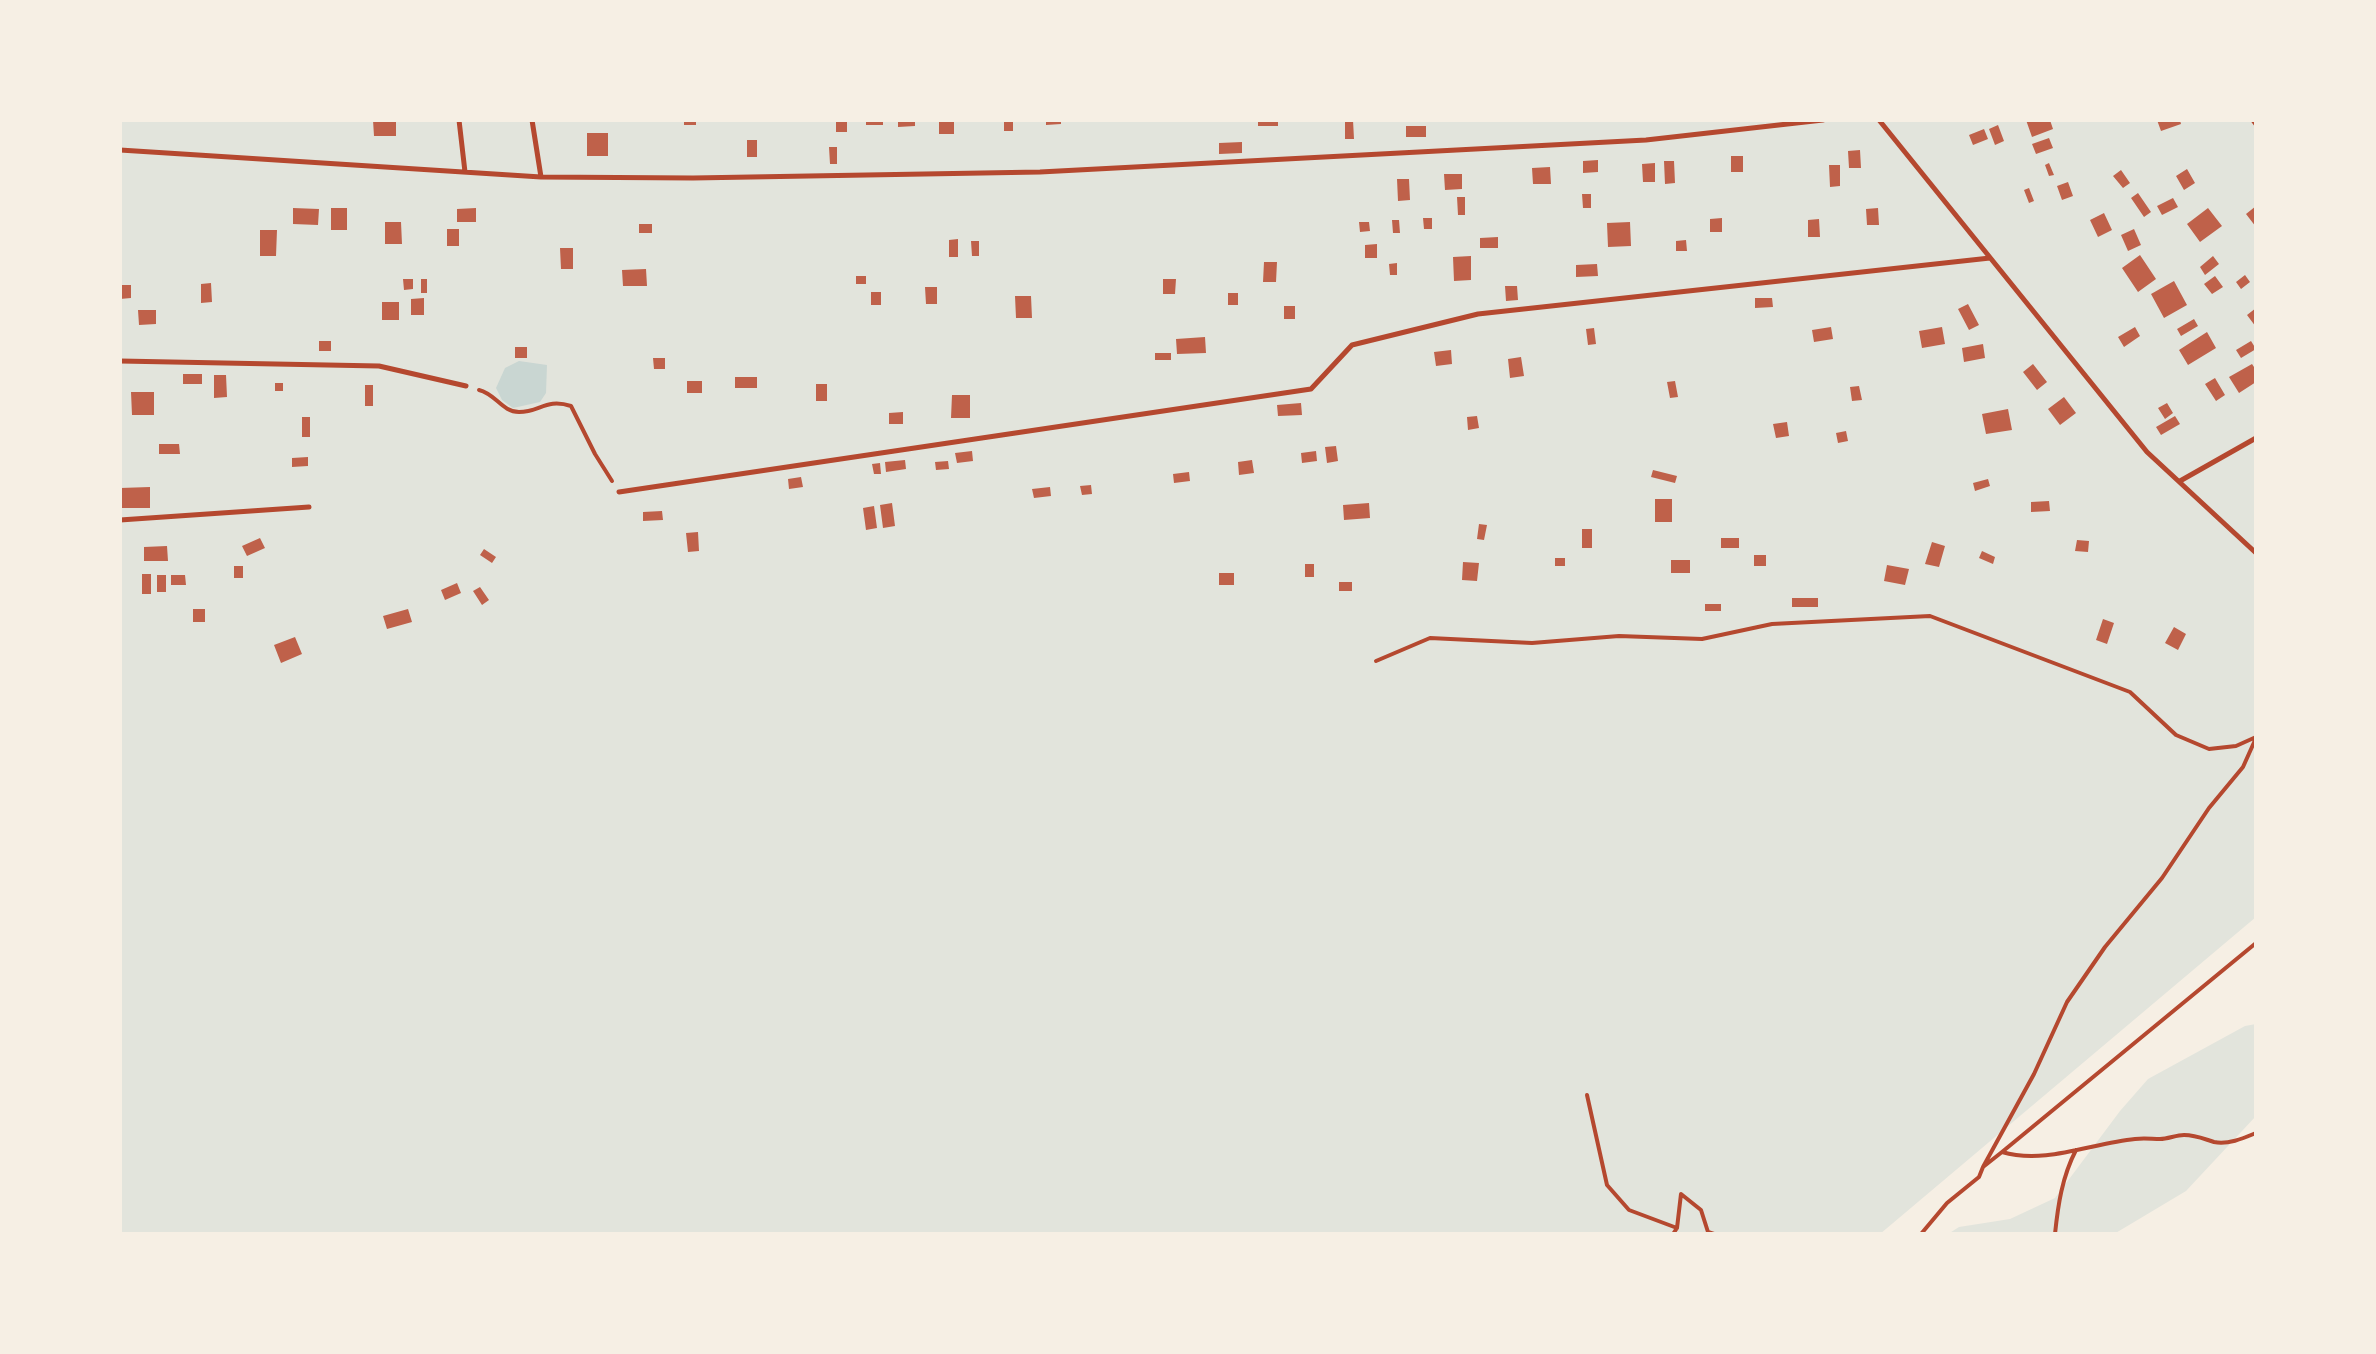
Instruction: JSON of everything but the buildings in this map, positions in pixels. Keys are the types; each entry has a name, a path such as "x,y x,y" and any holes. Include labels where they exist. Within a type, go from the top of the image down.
{"lane":[{"path":"459,120 465,172"},
{"path":"532,120 541,177"},
{"path":"120,150 541,177 693,178 1072,171 1646,140 1823,120"},
{"path":"1879,120 2147,452 2256,553"},
{"path":"619,492 1311,389 1352,345 1478,314 1990,258"},
{"path":"120,361 379,366 466,386"},
{"path":"2180,481 2256,438"},
{"path":"120,520 309,507"}],"path":[{"path":"466,386 491,393 510,411 521,413 557,402 571,406 595,454 619,492"},
{"path":"1376,661 1430,638 1532,643 1619,636 1702,639 1772,624 1930,616 2130,692 2176,735 2209,749 2236,746 2256,738"},
{"path":"1921,1234 1947,1203 1979,1177 2034,1074 2067,1002 2105,947 2162,878 2209,808 2243,767 2256,738"},
{"path":"1983,1167 2256,943"},
{"path":"1587,1095 1607,1185 1629,1210 1677,1228"},
{"path":"2002,1152 2016,1156 2076,1150 2136,1138 2163,1139 2184,1135 2230,1142 2256,1133"},
{"path":"2055,1234 2056,1210 2066,1169 2076,1150"},
{"path":"1673,1234 1677,1228 1681,1194 1701,1210 1708,1232 1714,1234"}],"shaded area":[{"path":"120,120 2256,120 2256,917 1880,1234 120,1234"},
{"path":"519,361 547,365 546,393 540,402 513,408 502,400 496,388 505,368"},
{"path":"2256,1024 2256,1116 2186,1191 2114,1234 1948,1234 1959,1227 2010,1219 2055,1198 2148,1079 2245,1026"}]}
